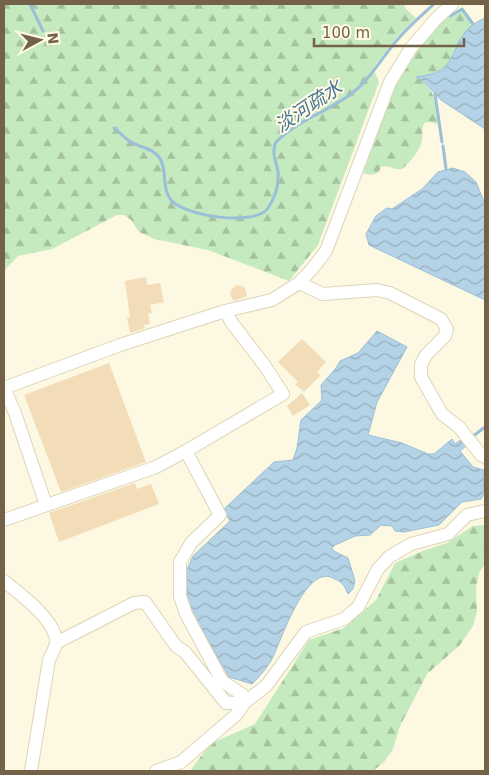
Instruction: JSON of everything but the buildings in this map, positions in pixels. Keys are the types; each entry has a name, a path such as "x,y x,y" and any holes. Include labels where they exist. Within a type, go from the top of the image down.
{"street":[{"path":"46,506 15,413 4,388 120,345 225,311 272,300 299,283 326,250 390,82 406,55 421,36 452,4"},
{"path":"299,283 323,294 378,290 441,319 446,329 445,336 426,355 421,364 421,377 442,414 459,427 481,455 485,457"},
{"path":"4,520 156,467 283,394 225,311"},
{"path":"186,451 220,515 191,543 180,562 180,596 186,614 222,681 243,695 246,702"},
{"path":"156,771 181,762 236,715 246,702 266,686 306,632 344,620 358,606 378,569 389,557 412,544 448,534 466,515 485,511"},
{"path":"4,581 25,599 52,627 56,643 49,660 32,771"},
{"path":"56,643 134,604 145,602 176,646 185,652 226,703 246,702"}],"green space":[{"path":"4,4 404,4 405,8 416,18 398,36 373,68 379,82 318,245 289,281 208,250 154,239 139,232 131,220 124,215 117,215 52,249 18,256 4,271"},
{"path":"462,10 472,25 467,30 448,63 436,72 416,77 428,87 434,97 438,124 424,123 420,147 402,169 384,166 376,174 360,172 388,98 413,52 447,15 449,17"},
{"path":"485,525 485,564 479,573 476,587 477,611 473,626 460,645 427,674 400,726 393,749 384,762 373,771 190,771 210,744 255,724 309,640 344,628 376,600 395,563 447,543 473,526"}],"water":[{"path":"485,18 485,129 441,100 424,82 416,77 433,74 441,70 450,60 466,31 475,23"},
{"path":"453,168 465,172 476,182 485,204 485,300 369,245 366,234 376,216 387,208 392,209 422,189 438,172"},
{"path":"377,331 407,347 377,402 368,435 402,443 428,454 434,454 452,439 455,444 462,439 467,445 460,451 473,467 484,470 483,496 481,499 462,502 439,525 404,532 395,531 392,526 381,525 370,535 355,536 335,545 332,548 334,551 348,558 355,581 353,589 348,594 342,584 333,578 323,577 313,582 304,592 296,606 273,657 261,675 252,684 229,677 189,607 185,574 193,556 230,521 224,509 274,462 293,460 297,448 301,420 322,400 321,385 340,361 358,353"}],"waterway":[{"name":"淡河疏水","path":"30,4 43,31"},
{"name":"淡河疏水","path":"114,128 129,141 153,152 159,157 162,162 166,190 171,200 178,206 204,215 220,217 249,217 261,214 268,208 275,195 277,186 278,171 274,153 276,142 303,122 342,100 358,88 402,34 434,4"},
{"path":"449,14 450,16 462,9 473,24"},
{"path":"435,94 442,142"},
{"path":"443,146 446,169"},
{"path":"472,437 485,427"}]}
